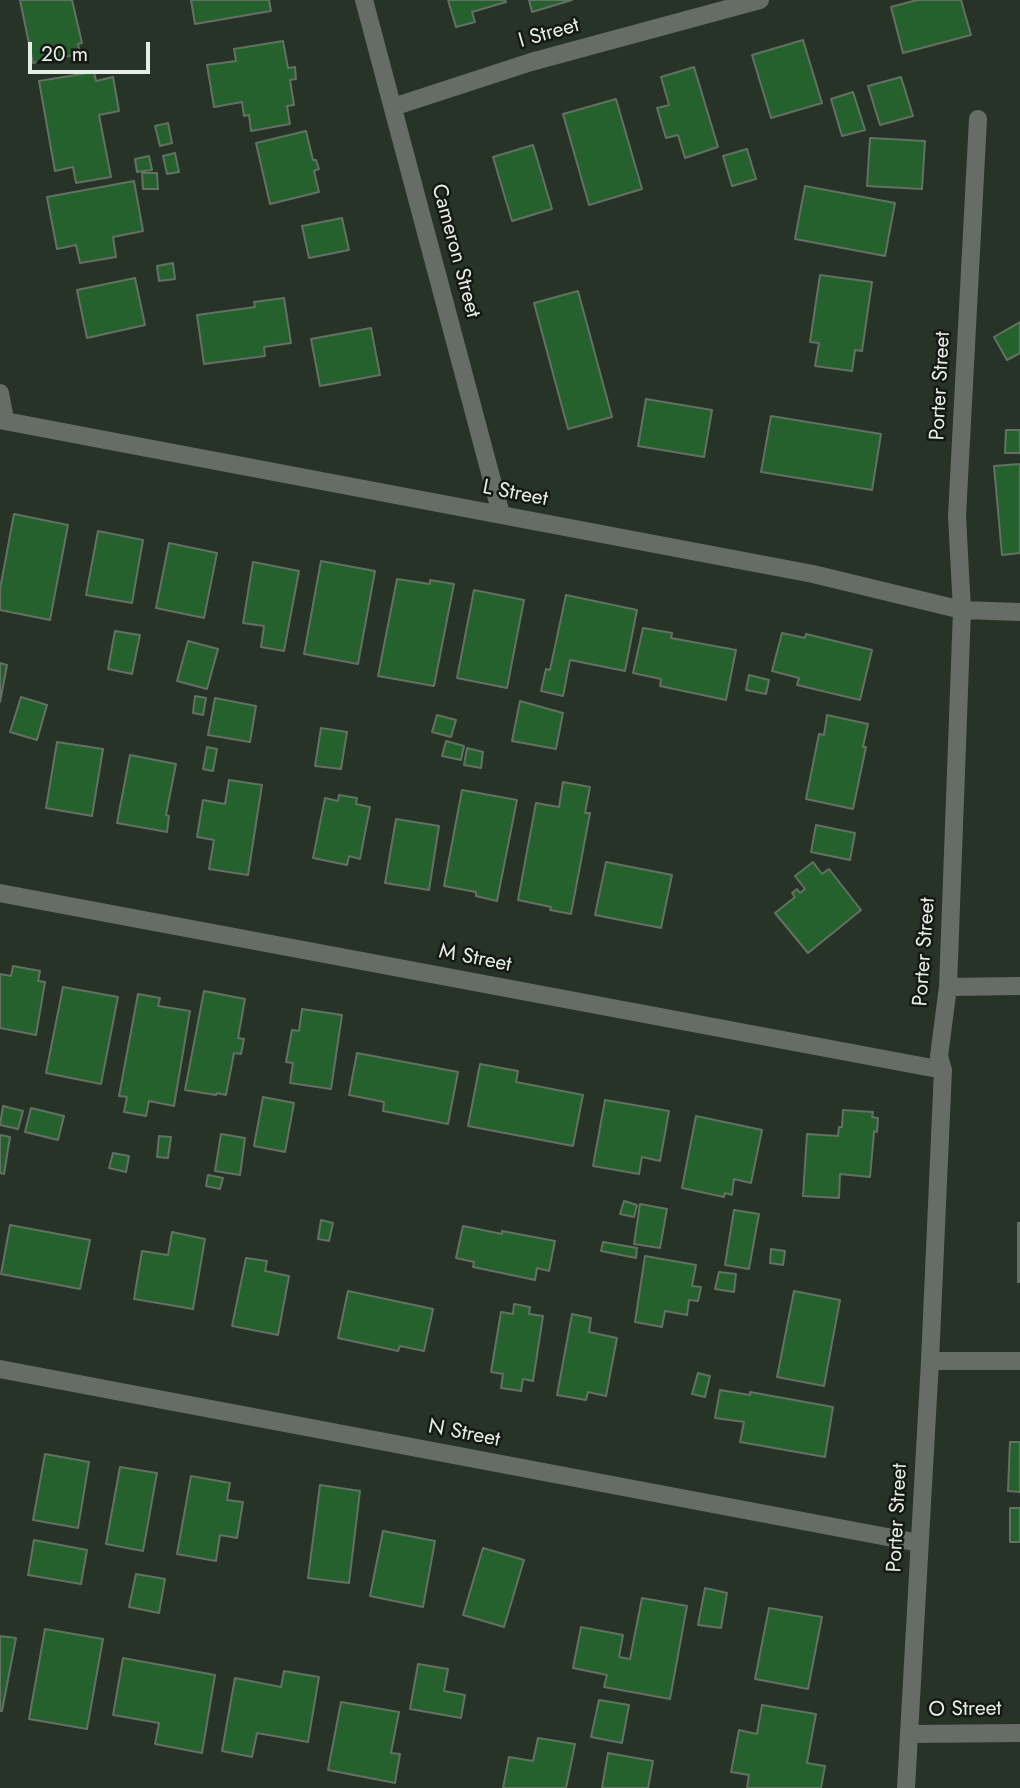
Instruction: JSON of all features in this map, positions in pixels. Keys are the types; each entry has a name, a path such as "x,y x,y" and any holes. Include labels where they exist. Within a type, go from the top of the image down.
{"street":[{"name":"Cameron Street","path":"364,0 501,514"},
{"name":"I Street","path":"393,107 531,62 760,0"},
{"name":"Porter Street","path":"906,1788 930,1361 943,1070 939,1056 948,986 962,610 957,516 978,118"},
{"path":"0,393 3,420"},
{"name":"L Street","path":"3,420 813,574 962,610 1020,612"},
{"name":"M Street","path":"0,893 943,1070"},
{"path":"948,986 1020,986"},
{"path":"930,1361 1020,1361"},
{"name":"N Street","path":"0,1369 919,1543"},
{"name":"O Street","path":"910,1734 1020,1732"}],"building":[{"path":"20,0 72,0 82,43 78,44 80,54 33,63"},
{"path":"191,0 269,0 271,11 195,24"},
{"path":"448,0 506,2 472,12 475,22 456,27"},
{"path":"529,0 572,0 532,12"},
{"path":"917,0 961,0 971,35 903,53 891,7"},
{"path":"803,40 822,103 771,118 752,55"},
{"path":"283,41 288,68 295,67 296,79 290,80 294,105 287,106 290,124 251,131 249,115 244,116 242,102 214,107 207,65 236,61 234,49"},
{"path":"694,67 718,147 685,158 678,135 666,138 657,108 669,105 661,77"},
{"path":"94,72 96,81 113,77 119,111 99,115 111,177 76,183 73,167 55,171 39,81"},
{"path":"901,77 913,116 880,125 868,86"},
{"path":"853,92 865,130 842,136 831,99"},
{"path":"616,99 642,189 589,205 563,114"},
{"path":"168,123 172,143 160,146 155,126"},
{"path":"306,131 313,160 316,160 319,169 314,171 319,192 270,204 256,143"},
{"path":"870,138 925,141 922,189 867,186"},
{"path":"533,145 552,209 512,221 493,157"},
{"path":"747,149 756,179 732,186 723,156"},
{"path":"175,153 179,172 167,174 163,156"},
{"path":"149,156 152,170 137,172 135,159"},
{"path":"142,173 157,173 158,189 143,189"},
{"path":"134,181 143,231 113,237 116,257 80,263 76,245 57,249 47,197"},
{"path":"805,186 895,203 885,256 795,239"},
{"path":"342,218 349,250 309,258 302,226"},
{"path":"173,263 175,279 159,281 157,266"},
{"path":"820,275 872,282 862,351 855,350 852,371 815,366 819,343 810,342"},
{"path":"135,278 145,325 87,338 77,290"},
{"path":"578,291 612,417 568,429 534,303"},
{"path":"284,298 291,343 264,347 265,356 204,364 197,315 255,307 254,302"},
{"path":"1020,322 1020,353 1007,360 994,337"},
{"path":"371,328 380,375 320,386 311,339"},
{"path":"646,399 712,410 704,457 638,446"},
{"path":"771,416 881,434 872,490 761,472"},
{"path":"1006,430 1020,430 1020,453 1005,453"},
{"path":"1020,464 1020,553 1002,555 994,466"},
{"path":"14,514 68,525 50,620 0,610 0,589"},
{"path":"98,531 143,540 132,603 86,595"},
{"path":"169,543 217,553 204,618 156,608"},
{"path":"321,561 375,571 358,664 304,654"},
{"path":"253,562 299,571 284,651 261,647 264,626 243,623"},
{"path":"397,579 454,584 434,686 378,676"},
{"path":"474,590 524,600 507,688 457,678"},
{"path":"566,595 637,610 625,671 570,660 563,696 541,691 546,669 550,670"},
{"path":"643,628 672,633 671,638 736,650 726,700 660,686 661,679 633,673"},
{"path":"115,631 140,635 132,674 108,669"},
{"path":"782,633 805,638 806,634 872,650 860,700 797,685 799,678 772,671"},
{"path":"188,641 218,649 207,689 177,681"},
{"path":"0,663 7,665 0,702"},
{"path":"749,675 769,680 766,694 746,690"},
{"path":"195,696 206,698 203,715 193,713"},
{"path":"21,697 47,705 37,740 10,732"},
{"path":"215,698 256,706 250,742 208,735"},
{"path":"520,701 563,713 556,749 512,741"},
{"path":"437,715 456,720 451,737 432,732"},
{"path":"827,715 868,724 853,809 806,799 819,734 824,735"},
{"path":"321,728 347,732 341,769 315,766"},
{"path":"446,741 464,746 461,760 442,756"},
{"path":"57,742 103,749 92,816 46,808"},
{"path":"207,747 217,749 213,771 203,769"},
{"path":"467,748 483,752 481,768 464,765"},
{"path":"130,755 176,764 166,815 169,816 167,832 117,823"},
{"path":"229,780 262,785 248,875 209,869 214,840 197,837 203,800 225,804"},
{"path":"563,782 590,787 585,813 590,813 571,914 518,900 536,803 559,807"},
{"path":"462,790 517,800 497,901 476,896 476,892 444,886"},
{"path":"339,795 357,798 356,804 370,807 360,859 349,856 347,865 313,858 325,798 338,801"},
{"path":"396,819 439,826 429,890 385,883"},
{"path":"816,825 855,833 850,860 811,852"},
{"path":"606,862 672,875 661,928 595,915"},
{"path":"813,862 822,874 829,869 861,910 808,953 775,913 795,897 792,893 797,889 800,893 805,889 795,876"},
{"path":"13,966 40,971 38,981 45,982 36,1035 0,1028 0,974 11,976"},
{"path":"63,987 118,997 101,1084 46,1073"},
{"path":"204,991 245,999 238,1038 244,1039 241,1054 234,1053 226,1095 185,1090"},
{"path":"138,994 160,998 158,1006 190,1011 174,1106 149,1101 146,1116 124,1112 127,1097 119,1096"},
{"path":"302,1009 342,1015 331,1089 290,1083 293,1063 286,1062 292,1030 299,1031"},
{"path":"357,1053 458,1072 448,1124 383,1111 384,1102 349,1095"},
{"path":"480,1064 518,1071 516,1082 583,1095 573,1146 468,1126"},
{"path":"263,1097 294,1103 285,1152 254,1146"},
{"path":"605,1100 669,1111 660,1161 642,1157 639,1174 593,1166"},
{"path":"3,1106 23,1111 18,1129 0,1125"},
{"path":"31,1108 64,1116 58,1140 25,1132"},
{"path":"843,1110 873,1112 872,1117 878,1118 877,1132 874,1131 870,1177 840,1174 839,1198 803,1196 807,1134 838,1136 839,1127 842,1127"},
{"path":"696,1116 762,1130 751,1183 734,1179 732,1195 725,1193 724,1197 682,1188"},
{"path":"221,1134 245,1138 240,1175 215,1171"},
{"path":"0,1135 10,1137 4,1174 0,1173"},
{"path":"159,1136 171,1137 168,1158 157,1157"},
{"path":"113,1153 129,1156 126,1172 109,1168"},
{"path":"208,1175 223,1178 220,1189 206,1186"},
{"path":"624,1201 637,1205 634,1217 620,1214"},
{"path":"640,1204 667,1209 660,1248 634,1244"},
{"path":"734,1210 759,1214 749,1269 725,1265"},
{"path":"321,1220 333,1223 329,1241 318,1239"},
{"path":"1020,1223 1020,1282 1018,1282"},
{"path":"10,1225 90,1240 80,1289 1,1274"},
{"path":"463,1226 555,1241 549,1271 537,1268 535,1280 473,1267 474,1262 456,1258"},
{"path":"172,1232 205,1239 193,1309 134,1299 142,1251 168,1255"},
{"path":"603,1242 637,1248 636,1258 601,1251"},
{"path":"771,1249 785,1251 783,1265 770,1263"},
{"path":"645,1256 696,1265 692,1286 701,1287 698,1301 689,1300 687,1315 665,1311 662,1327 635,1322"},
{"path":"246,1258 267,1261 265,1271 289,1276 278,1335 232,1326"},
{"path":"719,1272 736,1274 734,1292 715,1289"},
{"path":"348,1291 433,1309 424,1351 400,1346 398,1351 338,1338"},
{"path":"794,1291 840,1300 824,1386 777,1377"},
{"path":"514,1304 530,1307 529,1314 543,1316 533,1381 523,1379 521,1391 501,1388 503,1374 491,1372 501,1312 513,1314"},
{"path":"572,1314 591,1318 589,1332 617,1338 606,1396 588,1392 586,1400 557,1395"},
{"path":"698,1373 710,1376 705,1397 692,1394"},
{"path":"720,1390 750,1395 750,1392 833,1407 825,1457 740,1442 744,1422 715,1418"},
{"path":"1010,1442 1020,1442 1020,1492 1008,1491"},
{"path":"45,1454 89,1462 78,1528 33,1520"},
{"path":"120,1467 157,1473 143,1551 106,1544"},
{"path":"191,1476 230,1483 227,1500 243,1502 237,1538 220,1535 216,1561 177,1554"},
{"path":"320,1485 360,1491 349,1583 308,1578"},
{"path":"1010,1508 1020,1508 1020,1542 1010,1542"},
{"path":"383,1531 435,1541 423,1607 370,1596"},
{"path":"34,1540 87,1550 81,1584 28,1575"},
{"path":"483,1548 524,1560 504,1627 463,1615"},
{"path":"136,1574 165,1579 159,1613 129,1607"},
{"path":"705,1588 727,1593 721,1628 698,1625"},
{"path":"642,1598 687,1606 670,1699 604,1687 607,1675 573,1668 581,1627 623,1635 619,1657 630,1659"},
{"path":"769,1608 822,1617 808,1689 755,1679"},
{"path":"45,1629 103,1639 87,1729 29,1719"},
{"path":"0,1636 16,1638 2,1711 0,1711"},
{"path":"123,1658 215,1675 202,1753 155,1744 159,1723 113,1715"},
{"path":"418,1664 448,1669 444,1691 465,1695 461,1718 410,1709"},
{"path":"284,1671 319,1677 308,1742 257,1733 252,1757 222,1751 235,1678 281,1687"},
{"path":"599,1700 629,1705 622,1743 591,1737"},
{"path":"341,1702 399,1712 391,1753 400,1754 395,1783 328,1770"},
{"path":"762,1705 816,1714 807,1763 825,1766 821,1788 747,1788 749,1775 731,1772 739,1730 757,1734"},
{"path":"538,1738 575,1744 566,1788 503,1788 509,1757 533,1761"},
{"path":"608,1753 653,1761 648,1788 602,1788"}]}
